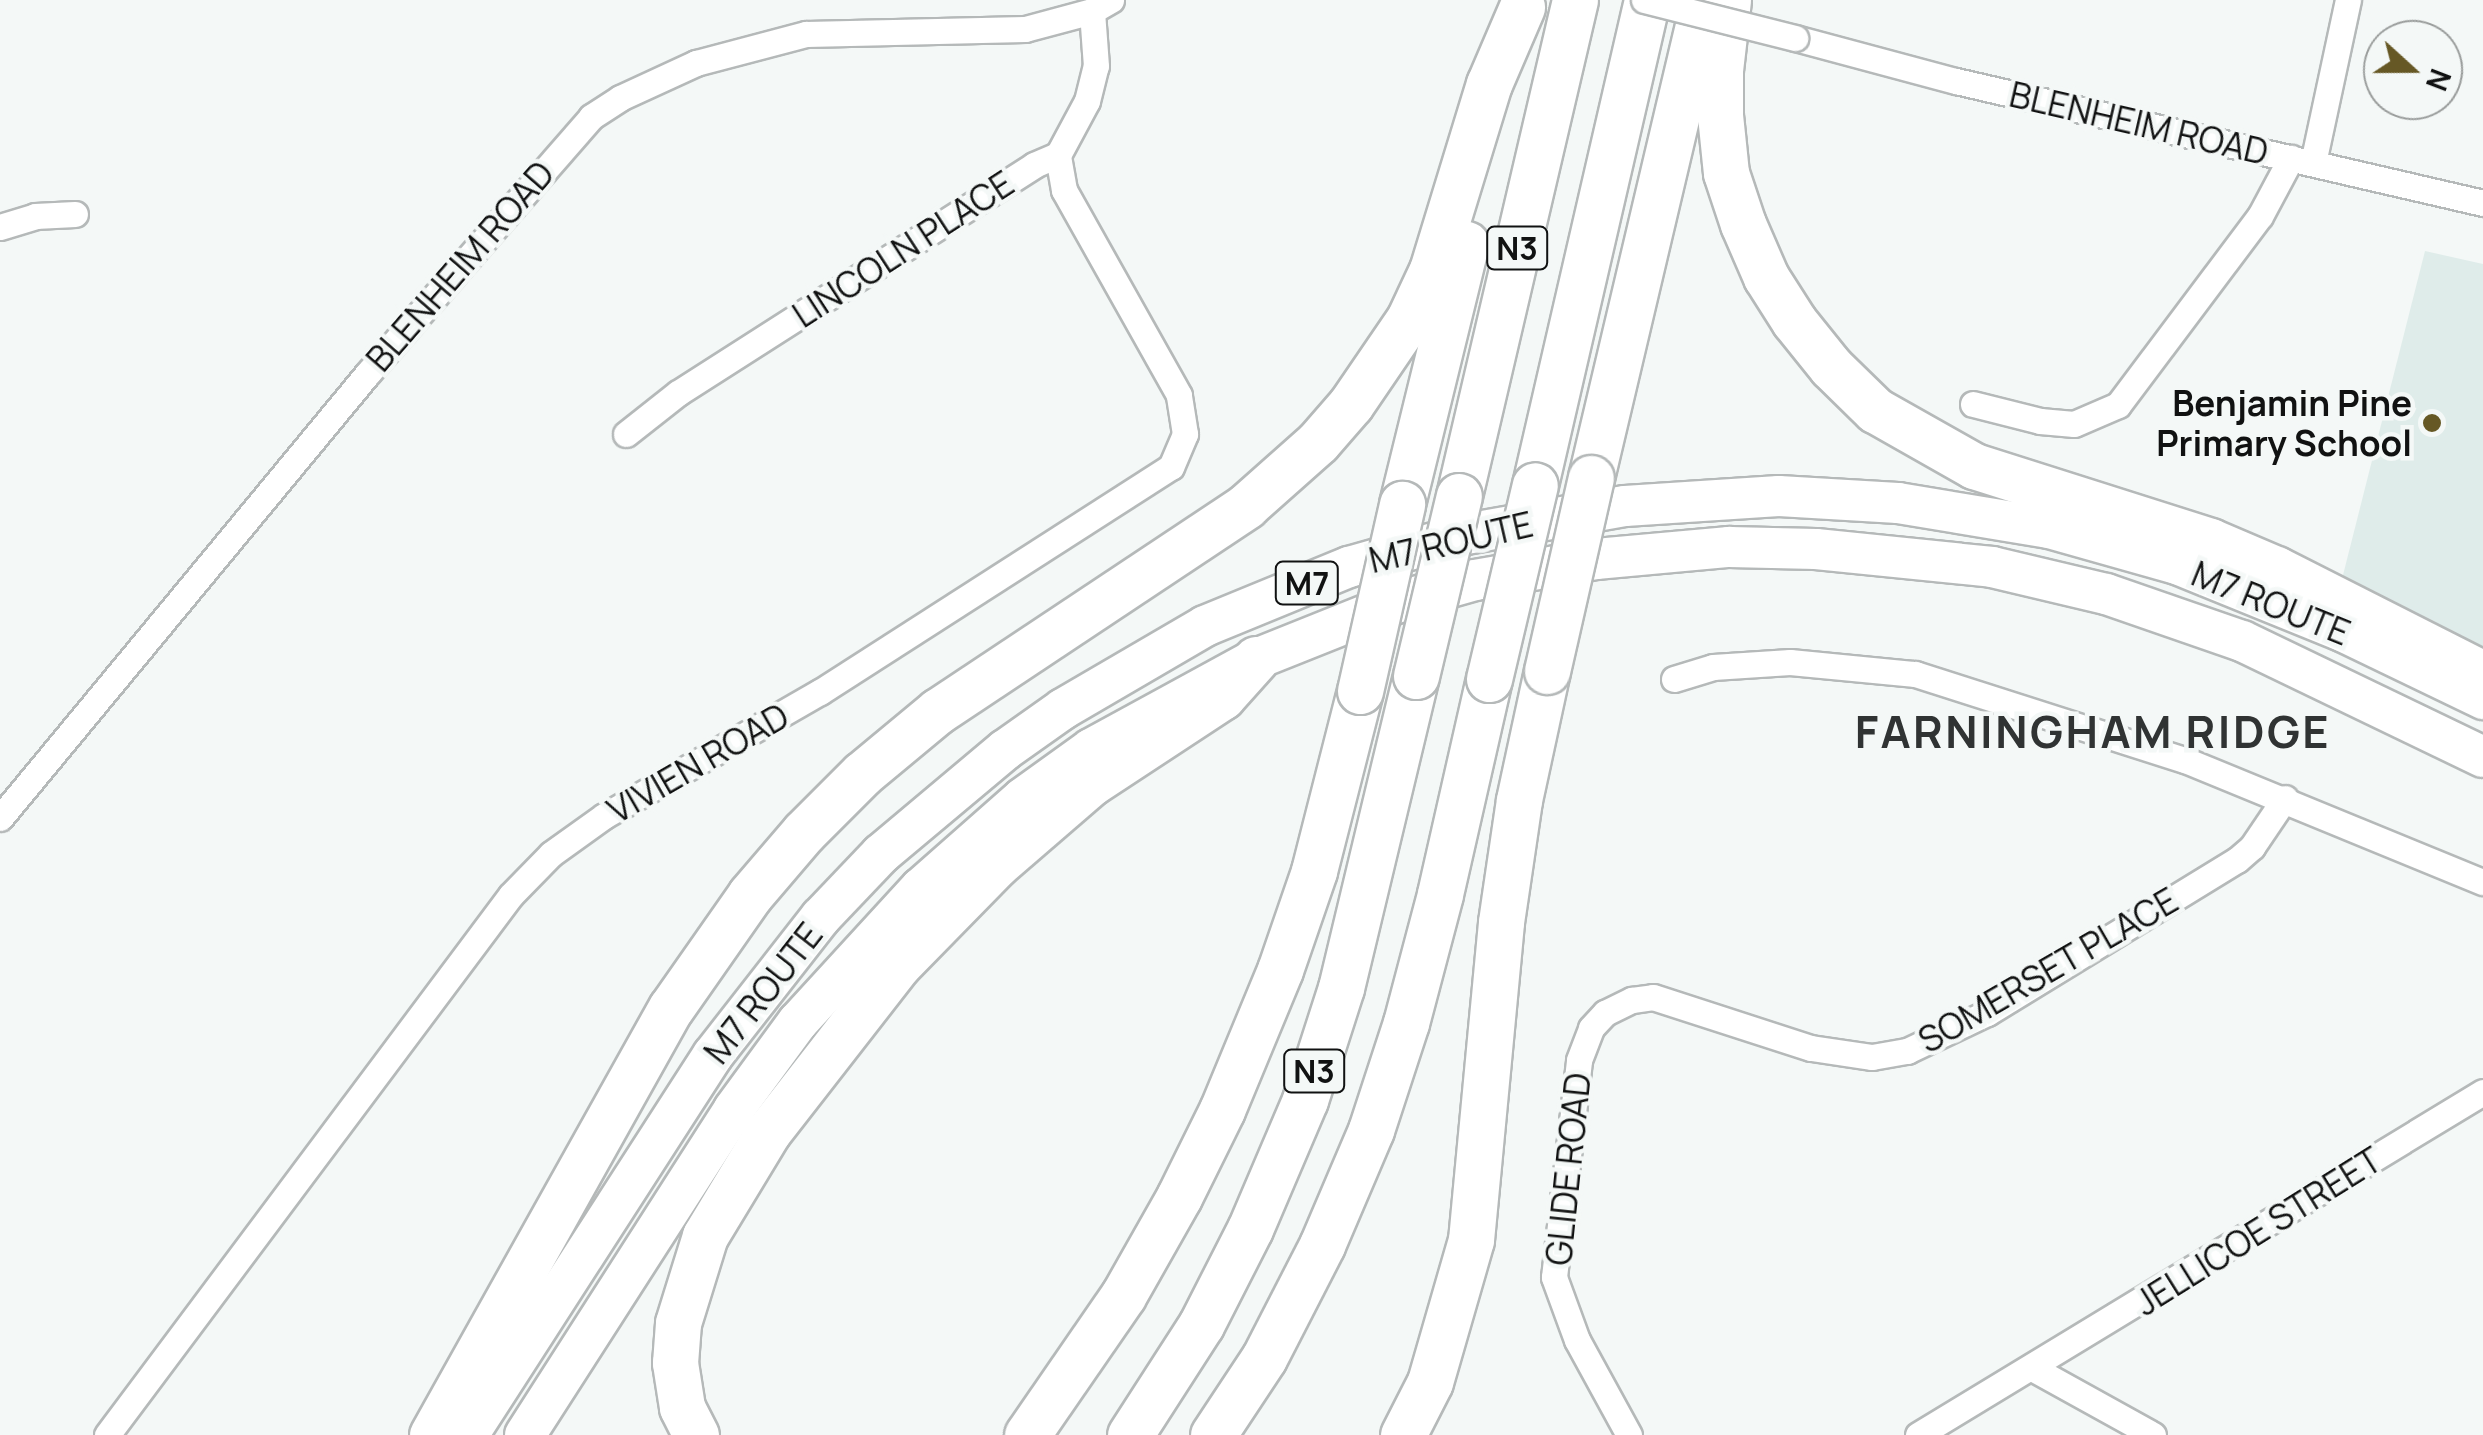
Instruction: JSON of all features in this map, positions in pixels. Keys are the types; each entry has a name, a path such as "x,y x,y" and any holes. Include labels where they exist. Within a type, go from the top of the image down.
{"highway":[{"name":"N3","path":"1130,1435 1217,1293 1250,1229 1304,1100 1341,988 1575,0"},
{"name":"N3","path":"1214,1435 1289,1310 1371,1130 1426,949 1646,0"},
{"path":"1404,1435 1435,1366 1470,1240 1501,922 1519,800 1704,0"},
{"path":"1728,0 1720,70 1720,115 1726,173 1743,224 1766,277 1794,321 1831,368 1875,410 1974,466 2210,542 2276,569 2483,674"},
{"path":"1027,1435 1122,1296 1180,1197 1222,1110 1280,970 1314,871 1360,692 1523,4"},
{"path":"432,1435 671,1008 750,895 804,832 862,774 938,711 1246,506 1318,442 1351,404 1409,319 1432,270 1489,84 1523,4"},
{"name":"M7 ROUTE","path":"468,1435 712,1055 821,918 881,854 1005,750 1078,700 1205,626 1349,567 1466,534 1625,506 1779,496 1898,502 2050,528 2177,564 2342,631 2483,698"},
{"name":"M7 ROUTE","path":"525,1435 734,1109 798,1022 862,947 920,888 1023,798 1107,740 1256,659 1401,600 1475,580 1596,559 1729,548 1816,549 1992,567 2106,594 2242,642 2483,757"},
{"path":"696,1435 682,1407 674,1363 678,1322 705,1236 768,1132 886,979 998,864 1091,783 1222,697 1256,659"}],"street":[{"name":"BLENHEIM ROAD","path":"1646,0 1956,80 2483,203"},
{"path":"1973,404 2040,421 2074,424 2118,405 2302,160 2348,0"},
{"name":"BLENHEIM ROAD","path":"0,818 368,374 591,117 620,98 696,64 806,34 1026,28 1101,6"},
{"path":"1058,155 1087,101 1096,66 1101,6"},
{"name":"LINCOLN PLACE","path":"626,434 678,393 1034,166 1058,155"},
{"name":"VIVIEN ROAD","path":"107,1435 511,895 551,854 604,816 820,692 1171,467 1185,434 1179,395 1064,190 1058,155"},
{"path":"0,226 35,216 75,214"},
{"path":"1674,680 1712,666 1790,662 1914,674 2148,747 2285,798 2483,882"},
{"name":"SOMERSET PLACE","path":"1606,1013 1632,1000 1653,997 1811,1048 1872,1056 1908,1051 1988,1012 2237,860 2252,847 2285,798"},
{"name":"GLIDE ROAD","path":"1606,1013 1591,1028 1579,1060 1554,1277 1577,1340 1629,1435"},
{"name":"JELLICOE STREET","path":"1918,1435 2034,1369 2483,1092"},
{"path":"2034,1369 2154,1435"}],"shaded area":[{"name":"Benjamin Pine Primary School","path":"2425,251 2483,264 2483,656 2341,583"}],"place":[{"name":"Benjamin Pine Primary School","path":"2432,423"}],"district":[{"name":"FARNINGHAM RIDGE","path":"2093,732"}]}
